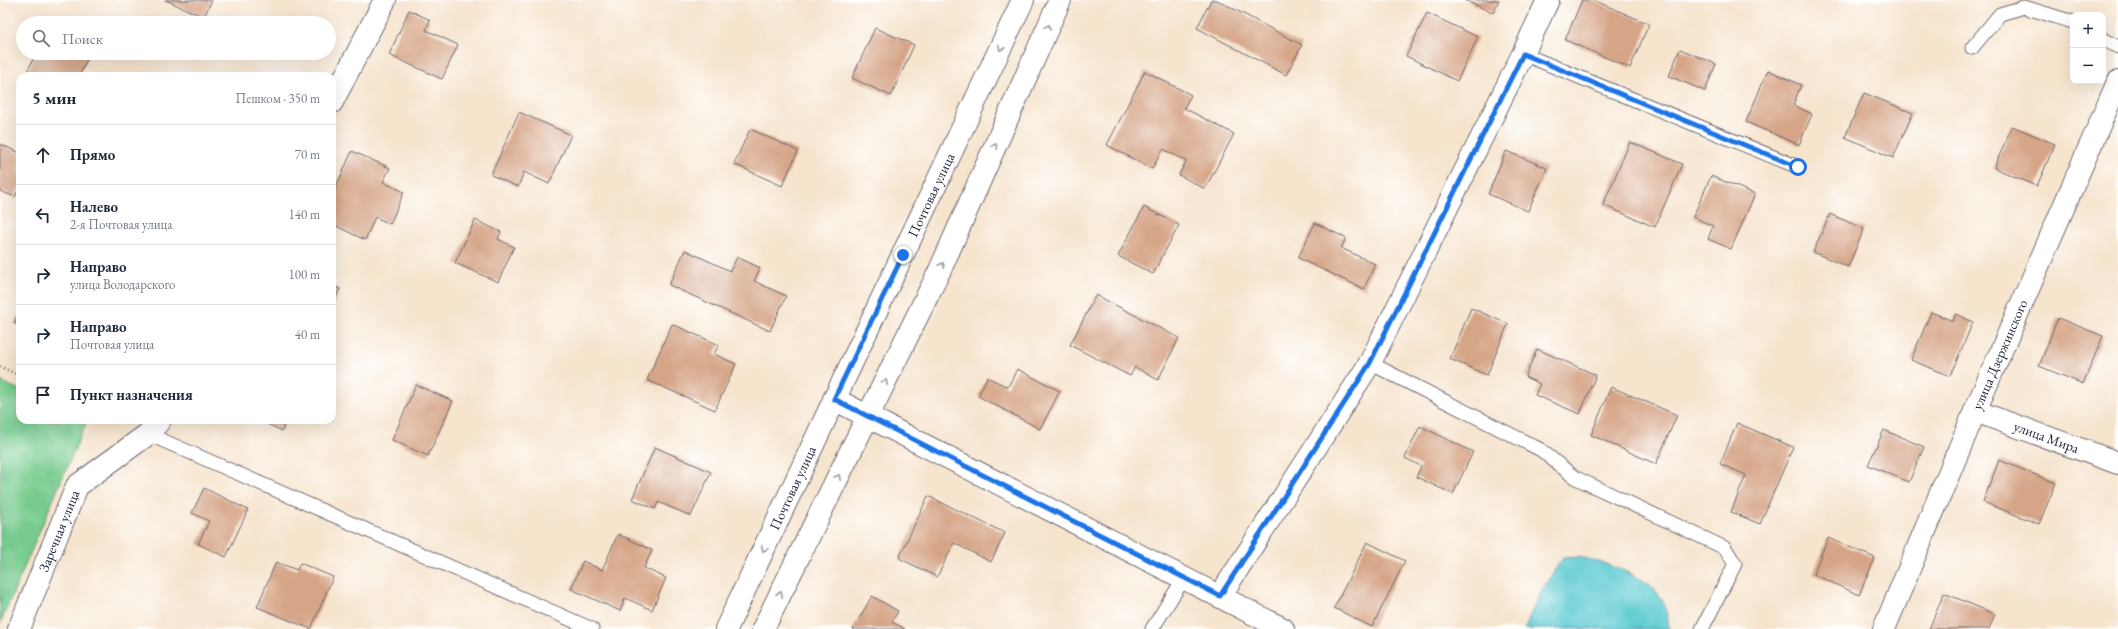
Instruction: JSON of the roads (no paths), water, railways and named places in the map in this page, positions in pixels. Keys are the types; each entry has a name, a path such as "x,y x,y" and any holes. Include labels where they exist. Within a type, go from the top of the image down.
{"street":[{"path":"336,94 385,0"},
{"name":"Почтовая улица","path":"726,629 1023,0"},
{"path":"763,629 940,270 1060,0"},
{"path":"1220,596 1370,363 1523,54 1548,0"},
{"name":"улица Дзержинского","path":"1884,629 1974,411 2118,82"},
{"path":"834,399 1283,629"},
{"name":"улица Мира","path":"1974,411 2118,463"},
{"name":"Заречная улица","path":"19,629 77,486 154,427"}],"lane":[{"path":"1972,48 2000,14 2024,7 2070,21"},
{"path":"2106,40 2118,47"},
{"path":"1523,54 1798,167"},
{"path":"1370,363 1541,450 1574,477 1725,548 1735,564 1702,629"},
{"path":"154,427 592,629"},
{"path":"1152,629 1184,578"}],"water":[{"path":"1579,557 1613,566 1647,583 1662,599 1668,618 1669,629 1525,629 1541,592 1563,558"}]}
